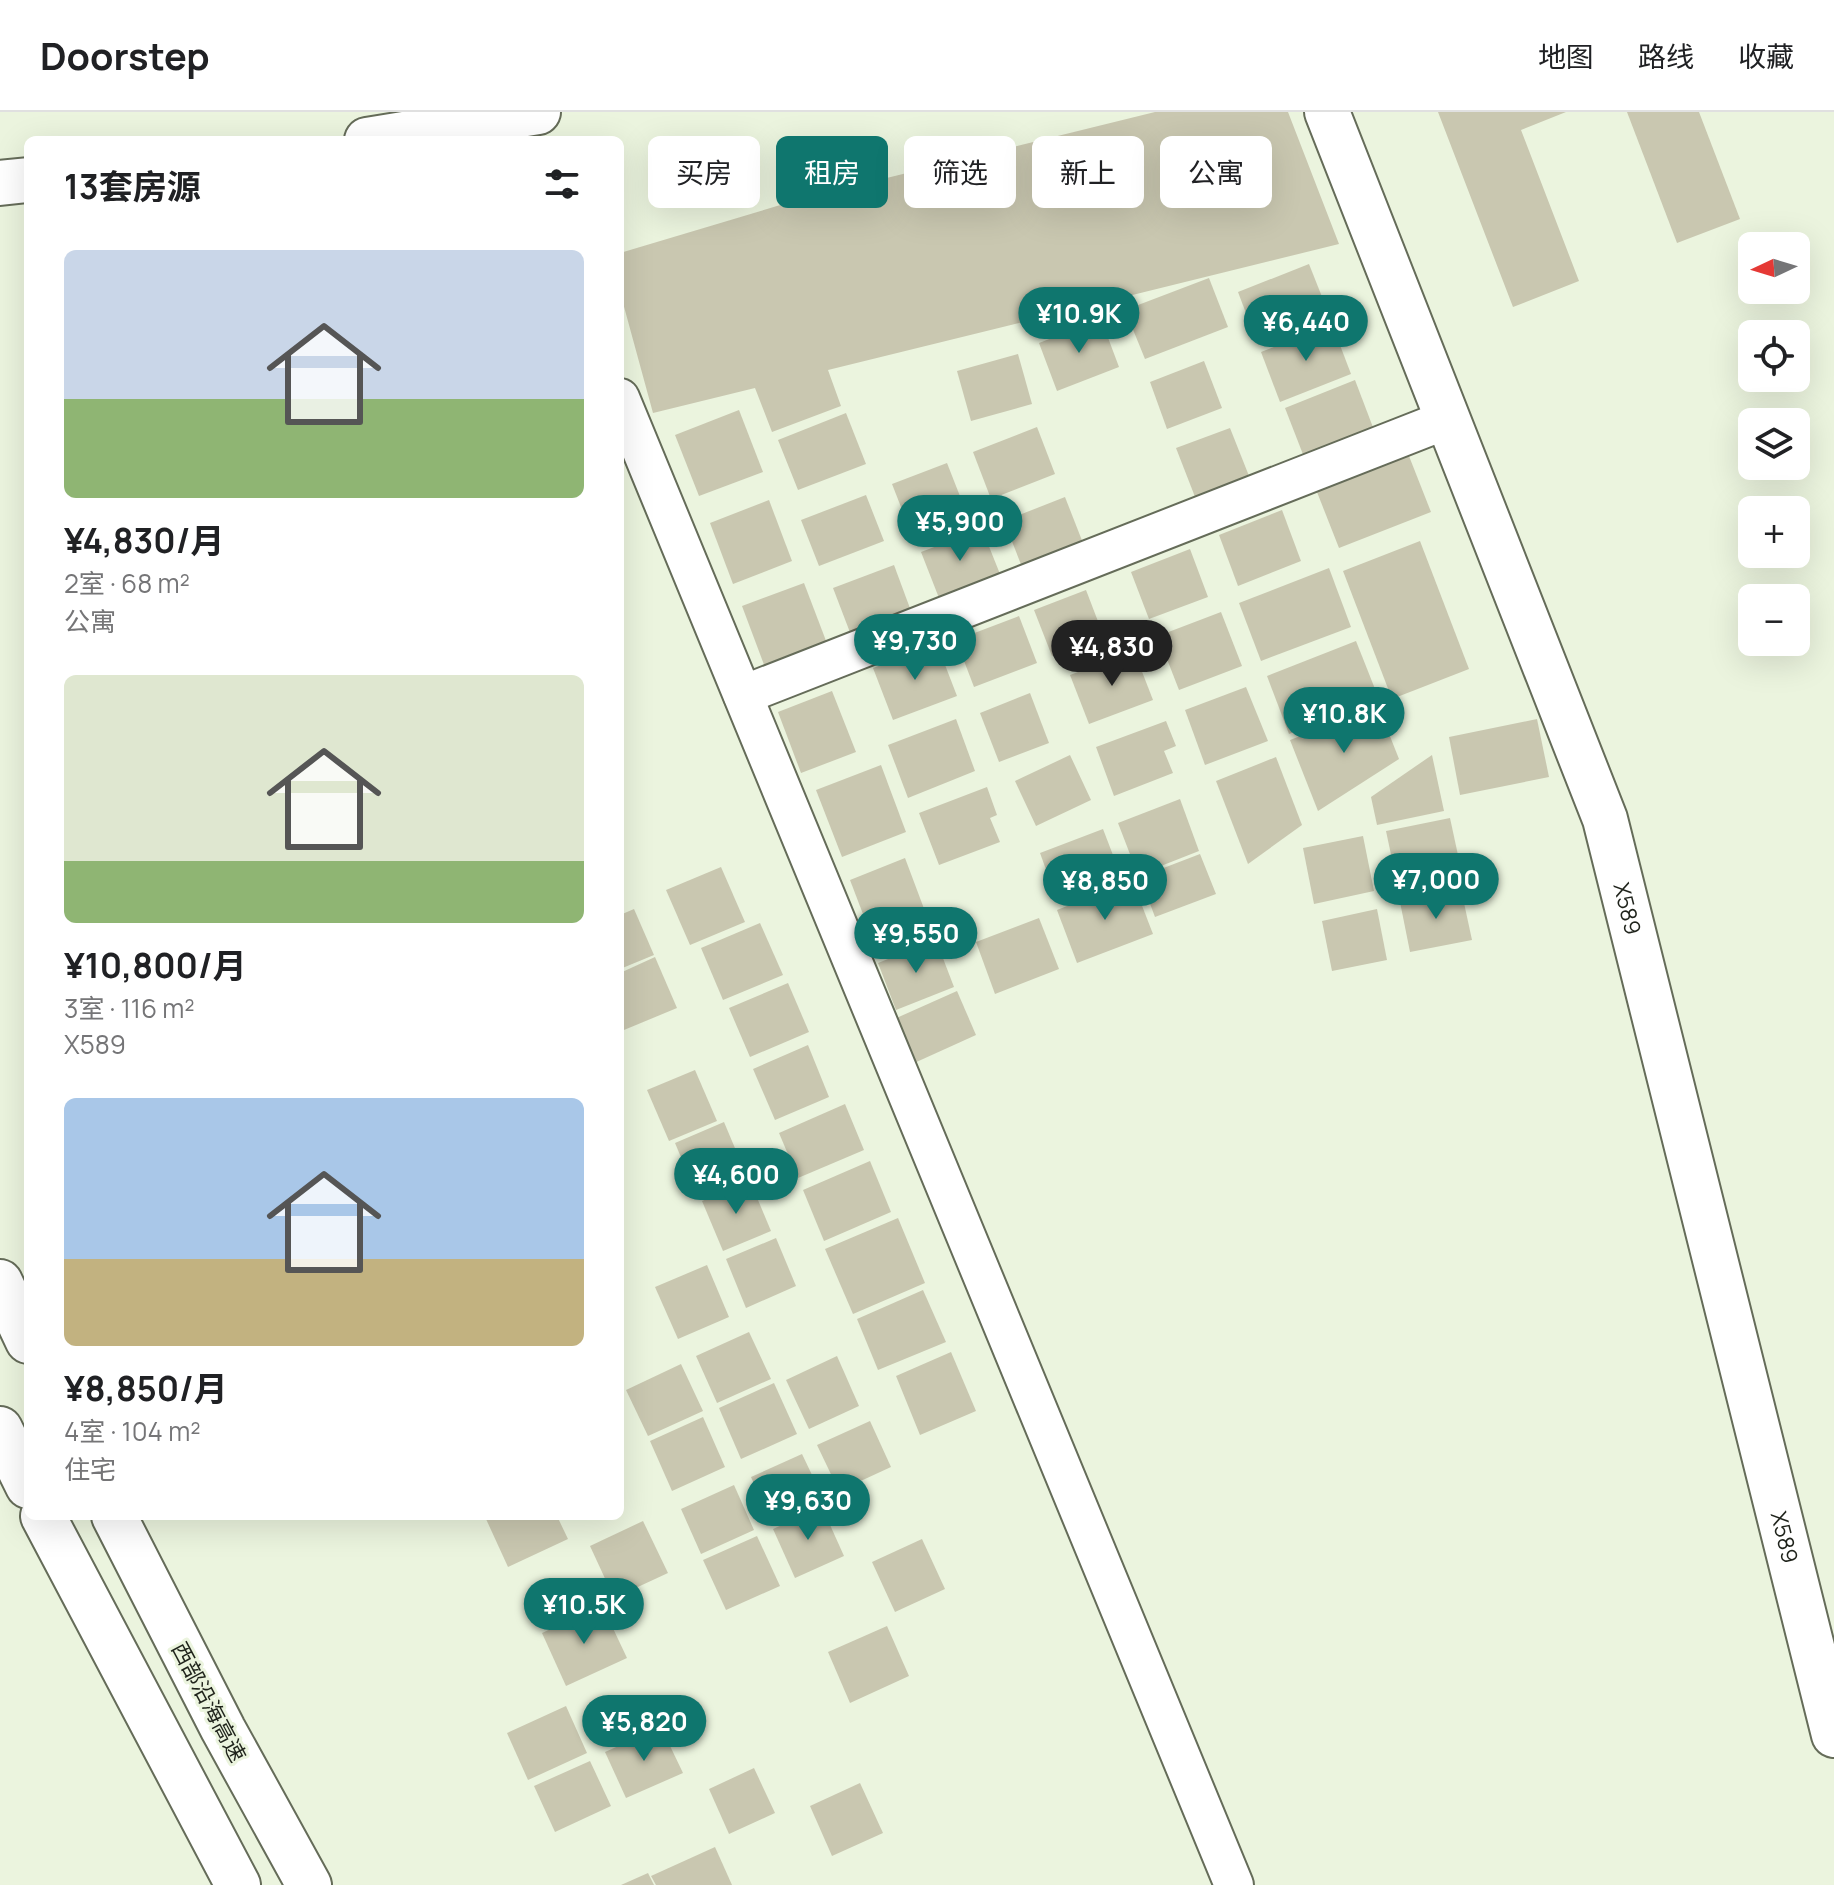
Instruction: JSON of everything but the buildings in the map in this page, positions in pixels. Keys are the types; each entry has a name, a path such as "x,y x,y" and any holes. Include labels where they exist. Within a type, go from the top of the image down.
{"main road":[{"path":"391,136 536,112"},
{"name":"X589","path":"1327,112 1605,819 1834,1735"},
{"path":"0,183 24,180"},
{"path":"0,1282 24,1333"},
{"path":"0,1429 24,1478"},
{"path":"45,1520 238,1885"},
{"name":"西部沿海高速","path":"116,1520 223,1729 309,1885"}],"street":[{"path":"536,112 539,136"},
{"path":"624,408 1234,1885"},
{"path":"743,695 1448,419"}]}
